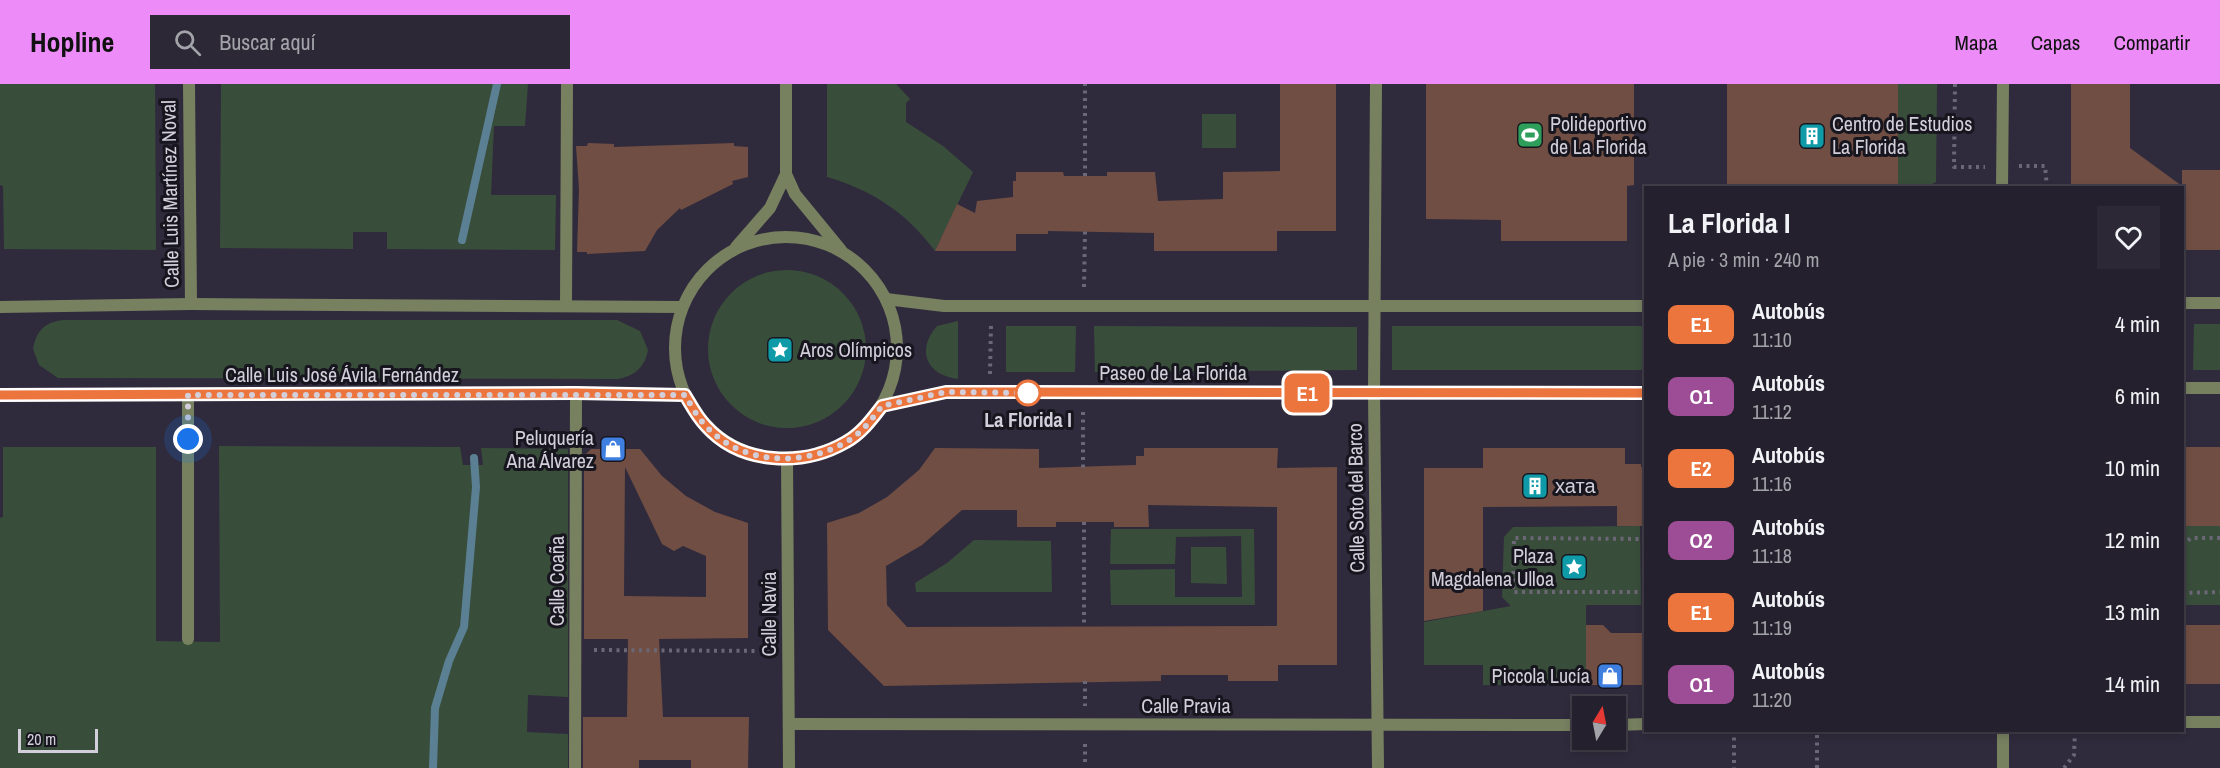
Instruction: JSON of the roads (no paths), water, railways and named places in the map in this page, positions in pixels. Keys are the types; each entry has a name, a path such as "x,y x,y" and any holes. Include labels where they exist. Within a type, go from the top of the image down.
{"street":[{"name":"Calle Luis Martínez Noval","path":"189,84 191,304"},
{"path":"566,305 567,84"},
{"path":"786,84 786,174 795,194 842,252 864,269 886,299 896,327 897,356 892,382 882,406 868,424 848,441 820,455 787,459 757,456 729,445 706,427 685,395 677,374 674,349 676,328 682,307 695,284 712,264 736,247 770,208 786,174"},
{"name":"Calle Soto del Barco","path":"1376,84 1374,393 1378,768"},
{"path":"2002,186 2003,84"},
{"path":"736,247 770,237 806,239 842,252"},
{"path":"886,299 944,306 1644,306"},
{"path":"2184,303 2220,303"},
{"path":"0,307 191,304 682,307"},
{"path":"2184,388 2220,388"},
{"name":"Paseo de La Florida","path":"882,406 946,392 1644,393"},
{"name":"Calle Luis José Ávila Fernández","path":"0,395 576,393 685,395"},
{"name":"Calle Coaña","path":"575,768 576,393"},
{"path":"188,395 188,639"},
{"name":"Calle Navia","path":"787,459 789,768"},
{"path":"2184,722 2220,722"},
{"name":"Calle Pravia","path":"789,724 1378,727 1572,725"},
{"path":"1626,725 1644,724"},
{"path":"2002,768 2003,732"}],"waterway":[{"path":"462,240 497,84"},
{"path":"433,768 435,708 449,661 464,627 476,487 474,458"}],"place":[{"name":"Polideportivo de La Florida","path":"1530,135"},
{"name":"Centro de Estudios La Florida","path":"1812,136"},
{"name":"Aros Olímpicos","path":"780,350"},
{"name":"La Florida I","path":"1028,393"},
{"name":"Peluquería Ana Álvarez","path":"613,449"},
{"name":"хата","path":"1535,486"},
{"name":"Plaza Magdalena Ulloa","path":"1574,567"},
{"name":"Piccola Lucía","path":"1610,676"}]}
